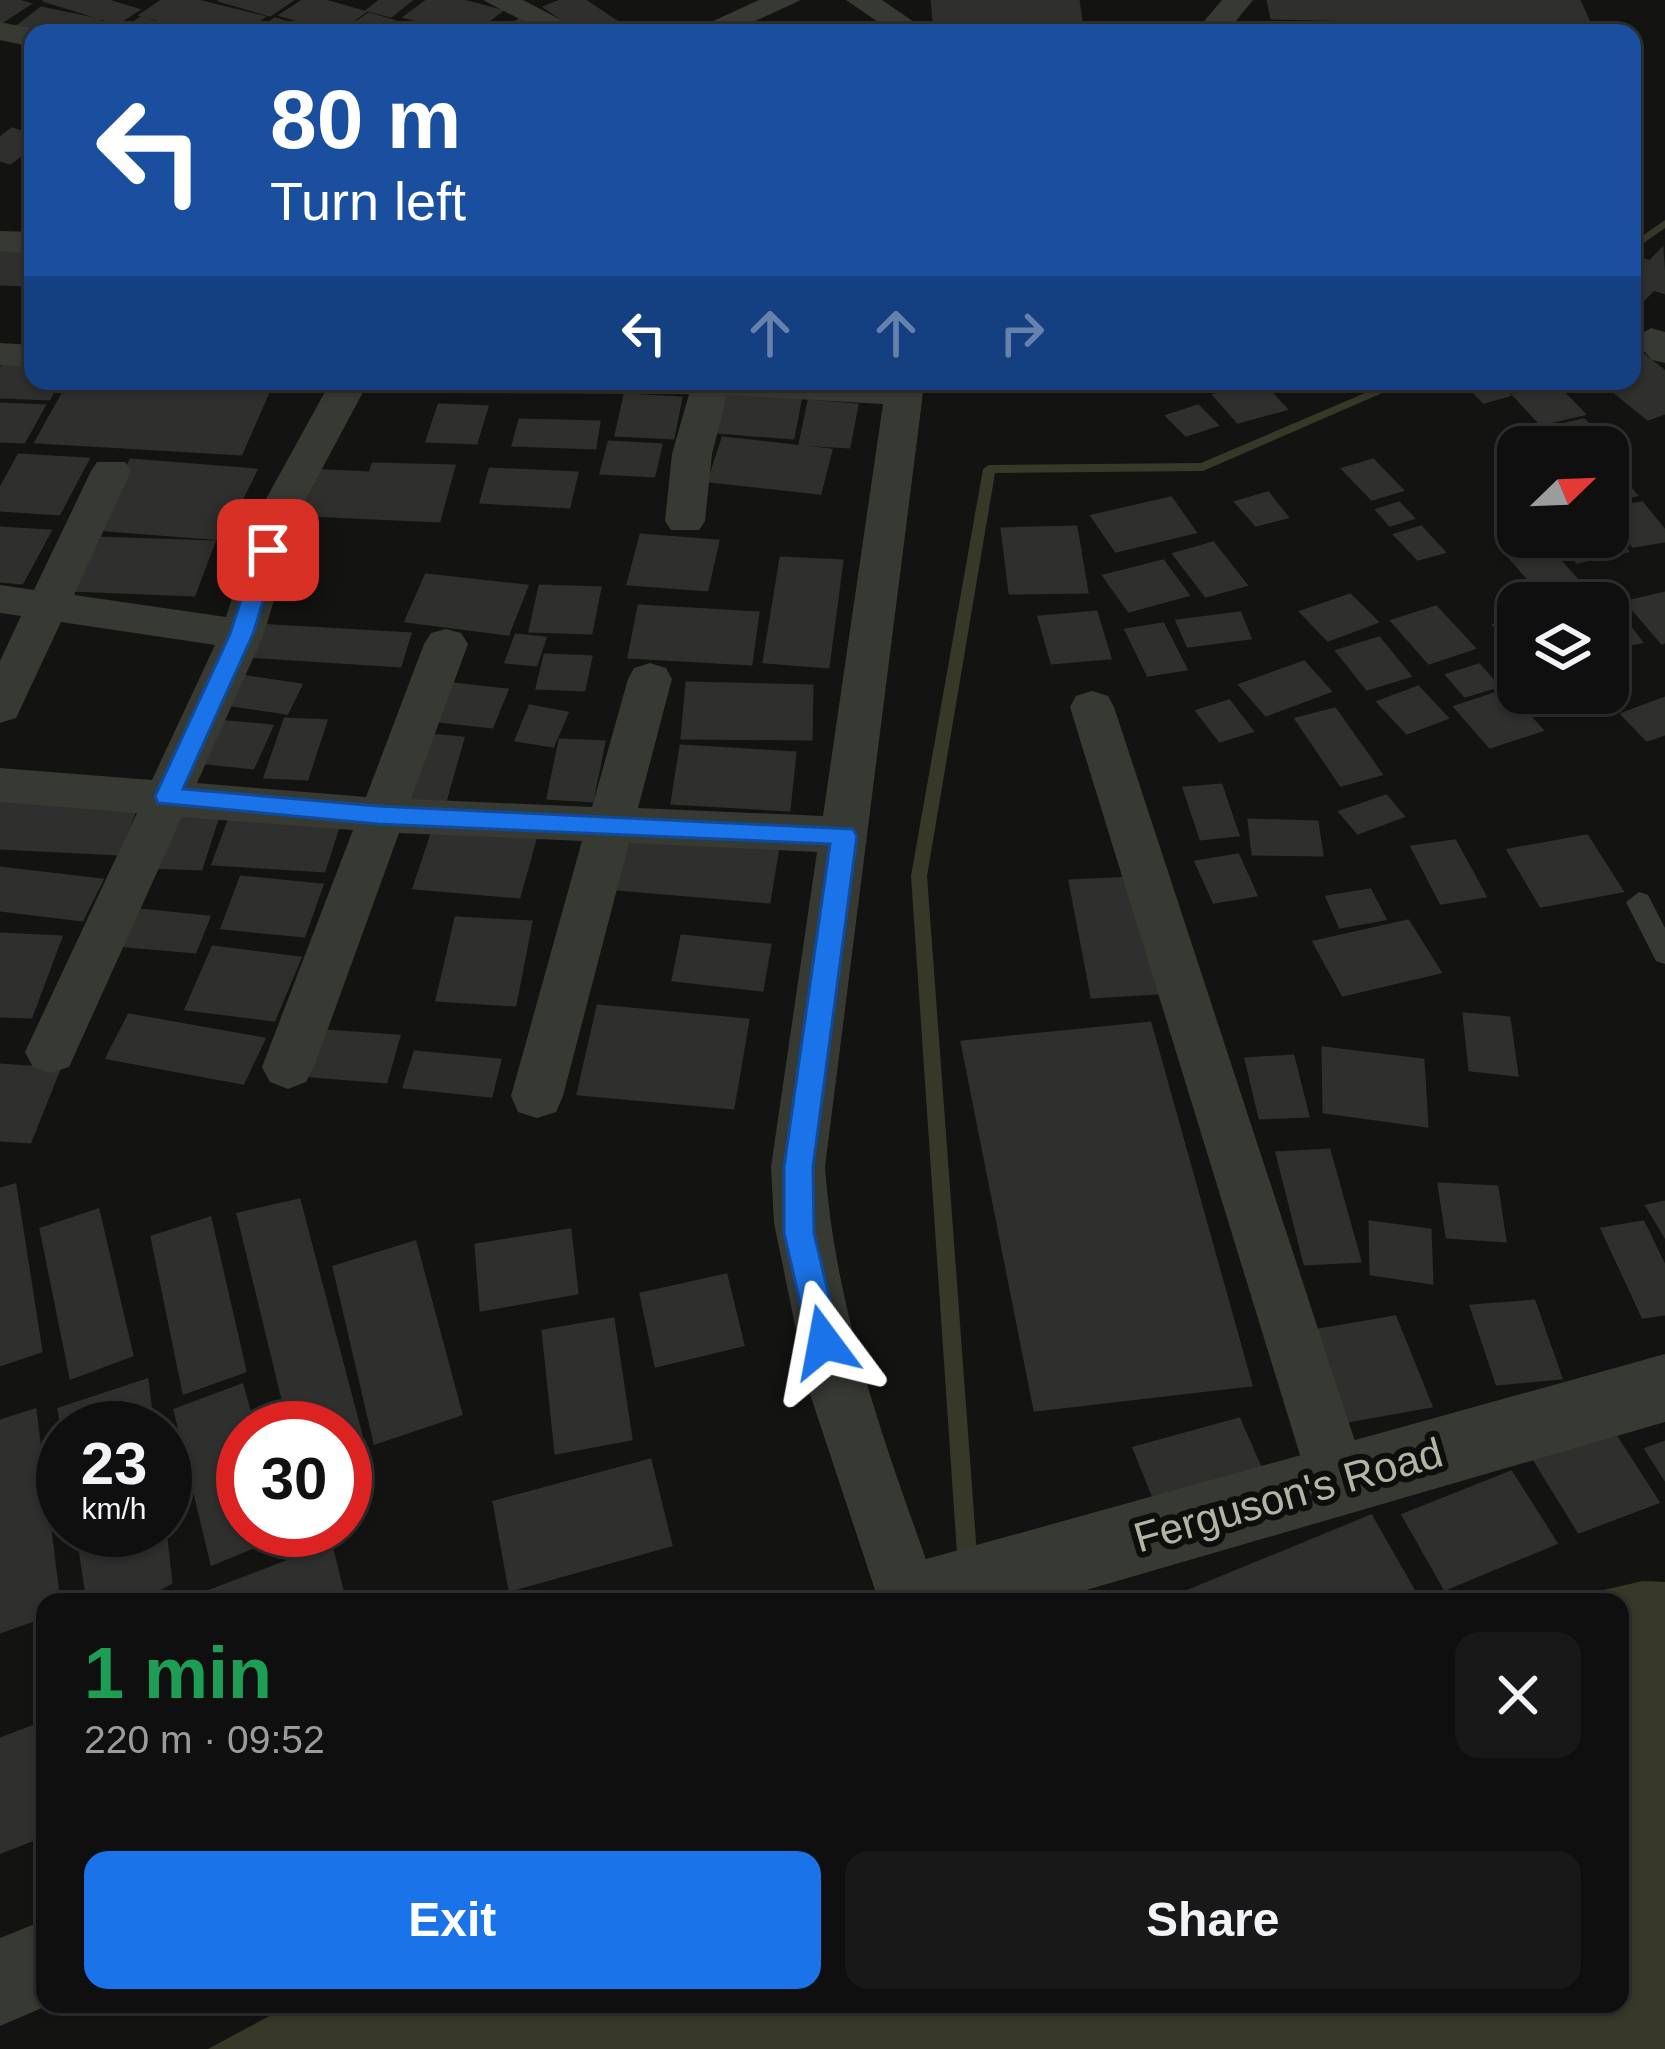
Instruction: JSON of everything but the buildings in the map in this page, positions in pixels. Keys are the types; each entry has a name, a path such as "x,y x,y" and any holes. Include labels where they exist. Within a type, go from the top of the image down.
{"street":[{"path":"498,0 551,24"},
{"path":"725,24 786,0"},
{"path":"861,0 900,24"},
{"path":"1217,24 1238,0"},
{"path":"51,1052 242,634 281,508 345,390"},
{"path":"685,521 692,454 709,390"},
{"path":"846,390 904,393 798,1167 799,1233 824,1342 908,1593"},
{"path":"0,707 111,471"},
{"path":"0,599 242,634"},
{"path":"288,1067 378,815 446,644"},
{"path":"538,1096 650,679"},
{"path":"1092,707 1338,1481"},
{"path":"0,785 378,815 844,836"},
{"name":"Ferguson's Road","path":"943,1593 1665,1388"},
{"path":"0,1982 36,1968"}],"lane":[{"path":"1639,902 1665,954"}],"shaded area":[{"path":"1643,1581 1665,1582 1665,2049 208,2049 275,2013 1629,2013 1629,1593 1590,1593"}],"waterway":[{"path":"1641,241 1665,223"},
{"path":"968,1568 919,876 989,469 1203,467 1383,390"}],"route":[{"path":"268,550 242,634 167,796 378,815 844,836 798,1167 799,1233 824,1342"}]}
